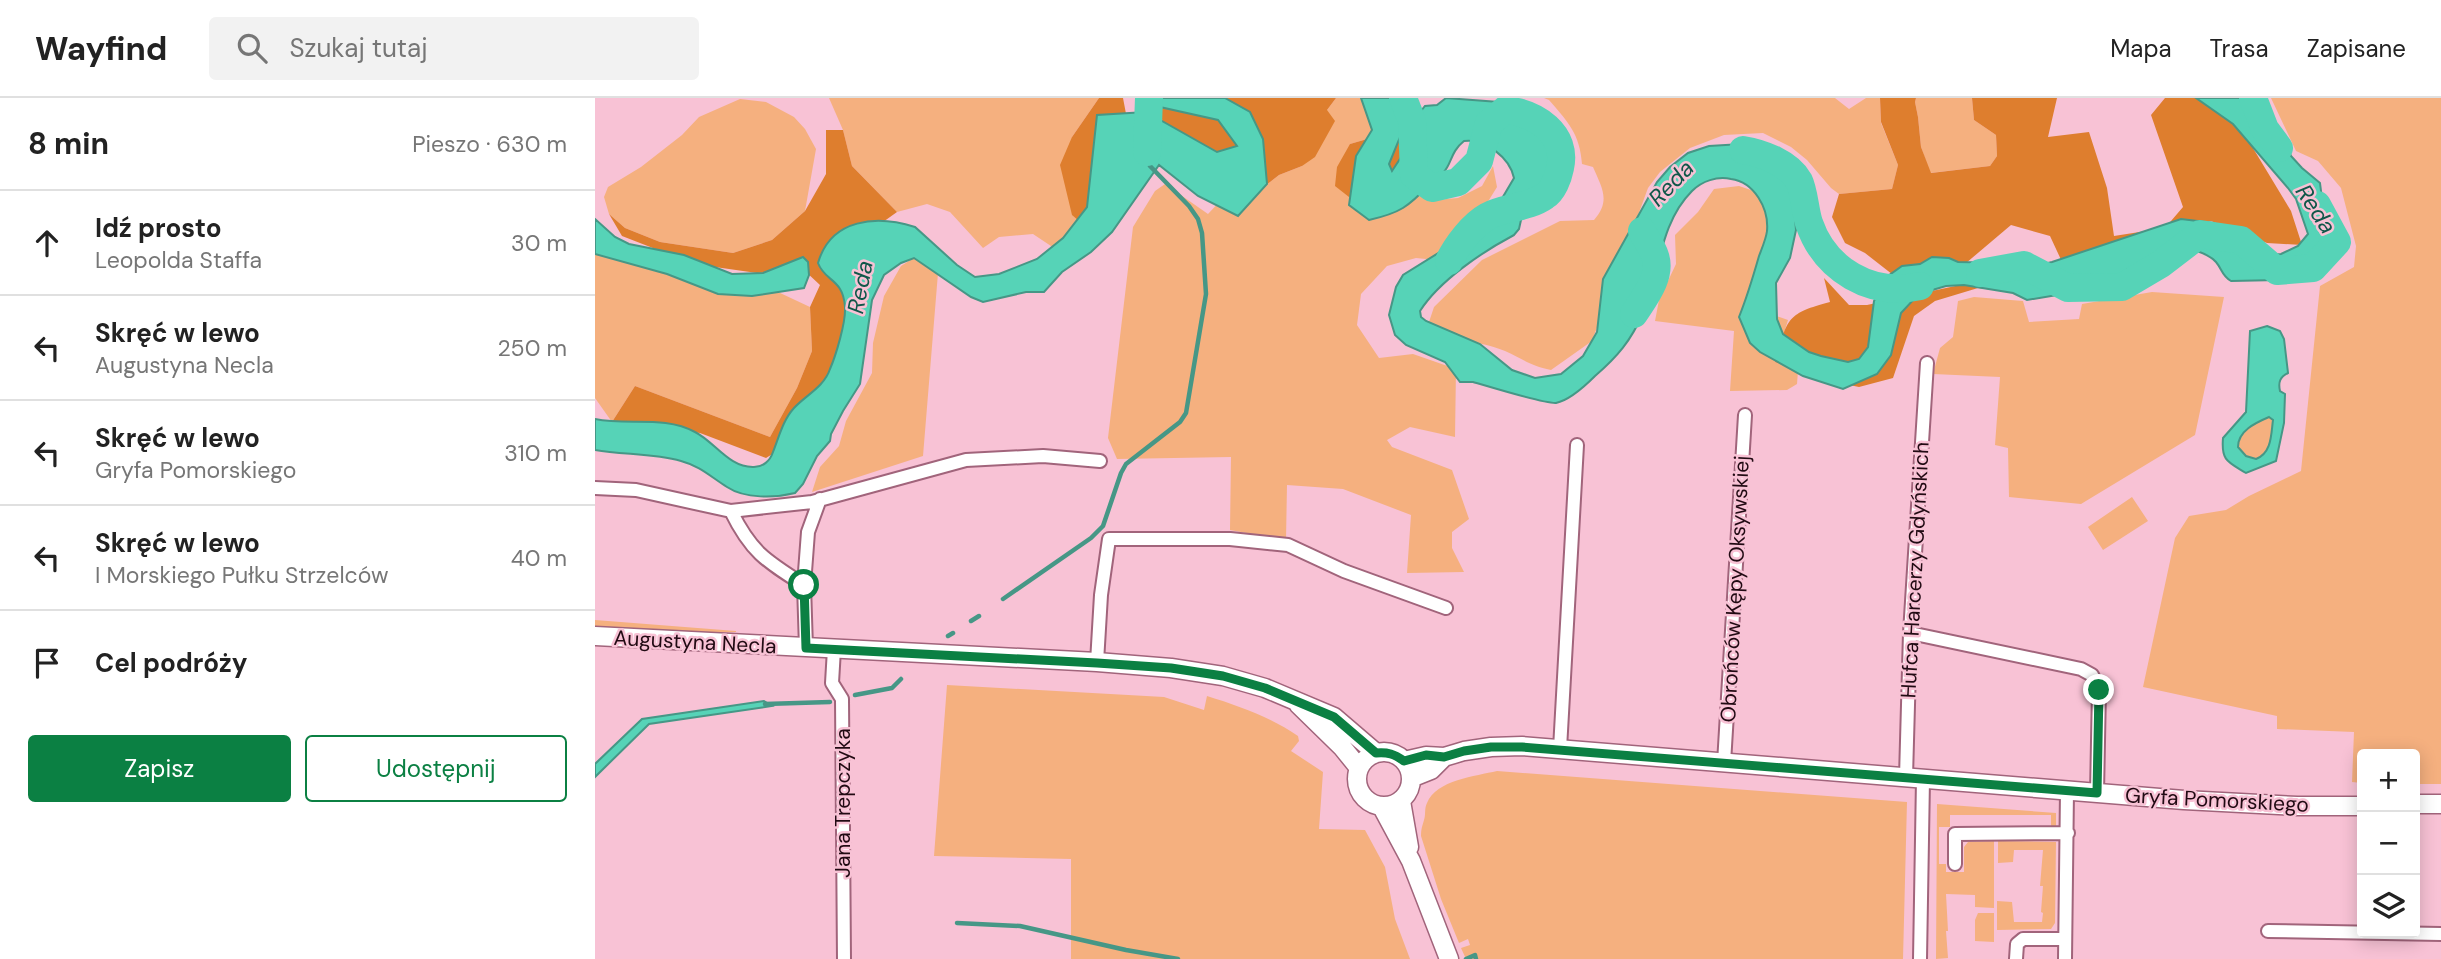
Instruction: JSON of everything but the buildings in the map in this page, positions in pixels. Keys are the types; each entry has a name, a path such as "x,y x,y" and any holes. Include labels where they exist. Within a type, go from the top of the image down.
{"main road":[{"name":"Augustyna Necla","path":"595,636 1171,668 1223,676 1293,699 1334,717 1376,753"},
{"name":"Augustyna Necla","path":"1293,699 1342,747 1359,768"},
{"name":"Gryfa Pomorskiego","path":"1404,761 1426,755 1444,757 1491,747 1560,749 2067,791 2241,803 2357,806"},
{"path":"1386,752 1404,761 1411,778 1409,791 1401,801 1382,807 1363,798 1356,778 1366,759 1376,753 1386,752"},
{"name":"Gryfa Pomorskiego","path":"1411,778 1431,770 1444,757"},
{"path":"1401,801 1411,861"},
{"path":"2420,804 2441,804"},
{"path":"1382,807 1411,861 1449,959"}],"street":[{"name":"Hufca Harcerzy Gdyńskich","path":"1920,959 1910,632 1927,363"},
{"name":"Obrońców Kępy Oksywskiej","path":"1724,763 1745,415"},
{"path":"1560,749 1577,445"},
{"path":"595,488 636,490 731,511 820,499 966,460 1043,456 1100,461"},
{"path":"806,648 804,585 808,532 820,499"},
{"path":"731,511 744,537 765,560 804,585"},
{"path":"1097,663 1101,595 1109,539 1230,539 1288,545 1344,570 1446,608"},
{"path":"1910,632 2060,664 2092,675 2099,690 2097,793"},
{"name":"Jana Trepczyka","path":"834,649 832,683 842,699 844,959"},
{"path":"2065,959 2067,791"},
{"path":"1955,864 1955,834 2068,833"},
{"path":"2268,931 2441,934"},
{"path":"2017,959 2017,944 2023,939 2065,939"}],"shaded area":[{"path":"829,98 1099,98 1072,137 1079,221 1054,248 1033,234 999,237 983,248 950,212 927,204 897,212 852,166 843,130"},
{"path":"1099,98 1123,98 1131,140 1079,221 1072,215 1060,165 1072,137"},
{"path":"1160,98 1336,98 1327,110 1335,121 1315,157 1302,166 1279,175 1257,192 1164,140"},
{"path":"1336,98 1396,98 1405,128 1350,144 1406,186 1436,200 1458,198 1482,186 1493,166 1497,187 1489,200 1436,260 1416,258 1387,266 1361,294 1357,325 1379,358 1413,354 1456,369 1455,437 1410,427 1387,440 1392,447 1452,470 1469,519 1452,532 1452,548 1464,572 1407,573 1411,515 1343,489 1287,485 1286,540 1230,530 1231,457 1117,459 1108,438 1133,227 1155,191 1165,184 1208,214 1223,198 1257,192 1279,175 1302,166 1327,110"},
{"path":"1544,98 1835,98 1849,109 1866,98 1880,98 1881,123 1898,165 1892,189 1839,194 1791,147 1763,133 1724,135 1690,148 1660,172 1648,188 1592,341 1551,370 1494,347 1448,334 1429,322 1434,307 1482,260 1560,221 1594,220 1599,213 1604,200 1593,167 1582,164 1579,144 1572,129 1549,100"},
{"path":"1880,98 1916,98 1921,147 1931,173 1990,166 1997,156 1996,135 1974,120 1972,98 2057,98 2048,137 2089,132 2107,188 2114,236 2165,228 2183,207 2151,115 2165,98 2236,98 2242,130 2291,211 2302,245 2267,243 2211,221 2190,221 2063,264 2050,236 2011,225 1959,269 1897,278 1865,253 1845,243 1832,217 1839,194 1892,189 1898,165 1881,122"},
{"path":"1916,98 1972,98 1974,120 1996,135 1997,156 1990,166 1930,173 1921,147"},
{"path":"2271,98 2441,98 2441,784 2420,784 2420,749 2357,749 2357,782 2352,782 2354,732 2277,729 2277,716 2143,687 2175,538 2189,516 2226,510 2301,471 2320,286 2354,267 2356,246 2341,188 2318,161 2296,151"},
{"path":"740,99 766,102 794,117 805,129 816,149 805,211 772,240 733,253 660,242 625,228 609,214 604,197 608,187 641,167 682,135 699,117"},
{"path":"1405,128 1402,151 1406,186 1378,194 1349,197 1335,186 1337,167 1350,144"},
{"path":"826,130 843,130 852,166 897,212 883,222 842,356 787,445 766,458 700,433 612,422 635,386 770,437 797,388 812,351 810,307 820,285 805,271 757,273 694,264 622,236 609,214 625,228 660,242 733,253 772,240 805,211 826,174"},
{"path":"1739,186 1763,194 1774,213 1759,310 1788,320 1775,362 1798,371 1797,384 1787,390 1730,391 1734,331 1655,321 1659,300 1676,264 1675,235 1698,212 1714,189"},
{"path":"595,239 709,285 778,292 810,307 812,351 797,388 770,437 635,386 612,422 595,398"},
{"path":"920,254 938,273 923,456 812,492 820,467 839,446 846,421 872,373 873,343 884,296 901,266"},
{"path":"1824,278 1849,305 1867,305 1974,282 2015,281 2047,297 1978,288 1935,301 1914,316 1893,378 1859,387 1820,379 1775,362 1790,321 1804,311 1830,302"},
{"path":"2152,292 2224,297 2195,435 2081,504 2009,497 2008,448 1995,445 2000,377 1933,374 1940,348 1953,337 1958,301 1974,297 2023,301 2029,322 2079,319 2082,304"},
{"path":"2269,417 2273,420 2268,448 2256,459 2246,456 2238,446 2241,436 2253,425"},
{"path":"2132,497 2148,521 2103,550 2088,527"},
{"path":"595,620 736,632 697,633 595,627"},
{"path":"947,685 1164,697 1204,710 1207,696 1254,713 1287,729 1298,736 1299,741 1291,751 1323,772 1319,829 1365,830 1385,867 1395,919 1410,959 1071,959 1071,859 934,856"},
{"path":"1497,771 1907,802 1903,959 1466,959 1461,948 1470,945 1468,939 1459,943 1441,899 1421,830 1427,803 1439,789 1457,780"},
{"path":"1937,804 2056,813 2056,826 2051,827 2051,815 1950,815 1950,827 1939,827 1939,864 1946,864 1946,872 1964,872 1964,847 1968,842 1994,841 1994,908 1975,907 1975,895 1946,894 1948,958 1936,959"},
{"path":"1998,841 2056,842 2055,923 2051,929 1997,930 1997,901 2012,902 2014,922 2042,922 2043,913 2043,886 2040,886 2043,850 2014,850 2013,862 1998,863"},
{"path":"1978,913 1994,913 1994,942 1975,941 1975,920"}],"water":[{"path":"1144,98 1225,98 1250,112 1263,139 1267,184 1238,216 1198,196 1159,165 1112,232 1091,252 1062,272 1044,292 1026,292 983,302 971,297 914,258 901,263 884,275 872,300 860,384 843,411 830,441 817,456 803,484 795,493 778,496 742,494 688,463 595,450 595,419 658,422 695,432 737,463 754,467 766,463 790,413 824,381 835,356 844,321 844,298 837,285 818,263 824,248 844,229 871,221 915,227 957,265 975,277 999,274 1037,259 1063,238 1087,207 1097,115 1146,112 1217,152 1237,146 1218,120 1151,105"},
{"path":"1361,98 1393,98 1403,130 1389,164 1392,171 1413,139 1421,111 1425,106 1437,105 1446,98 1499,102 1544,139 1553,157 1537,193 1523,211 1519,229 1450,278 1420,311 1421,317 1426,321 1480,344 1512,370 1535,378 1561,374 1583,356 1597,332 1603,279 1657,182 1688,153 1709,146 1742,144 1762,151 1777,161 1792,183 1796,230 1790,258 1776,283 1777,319 1783,334 1809,352 1848,362 1859,359 1868,347 1874,301 1888,276 1902,266 1920,264 1932,257 1949,258 1958,262 2006,263 2032,267 2181,219 2214,223 2250,252 2281,254 2298,246 2308,234 2296,199 2233,124 2196,98 2243,98 2285,142 2291,156 2320,183 2333,241 2329,250 2304,274 2303,269 2279,280 2231,281 2214,260 2194,250 2188,259 2157,256 2126,270 2116,285 2027,300 2013,293 1964,285 1929,291 1915,298 1901,313 1891,355 1877,374 1843,389 1803,376 1760,352 1750,343 1739,317 1766,237 1767,222 1763,205 1747,185 1739,181 1726,178 1710,180 1692,191 1673,218 1666,234 1649,298 1634,332 1623,348 1577,392 1567,399 1550,403 1473,382 1460,382 1445,362 1406,345 1395,335 1389,315 1396,287 1403,275 1464,237 1494,212 1514,178 1507,163 1495,151 1480,143 1464,141 1456,149 1443,173 1409,204 1389,215 1369,220 1349,205 1356,156 1372,130"},
{"path":"595,219 615,237 629,244 684,255 732,274 763,273 803,257 808,262 809,275 804,288 752,296 718,294 667,274 595,254"},
{"path":"2267,326 2280,331 2284,339 2288,373 2280,382 2280,391 2285,394 2284,423 2276,461 2246,473 2227,460 2223,452 2223,438 2246,412 2250,331","holes":["2269,417 2273,420 2268,448 2256,459 2246,456 2238,447 2241,436 2253,425"]},
{"path":"764,701 772,706 649,724 595,777 595,764 642,719"}],"waterway":[{"name":"Reda","path":"1147,152 1149,98"},
{"name":"Reda","path":"1403,98 1412,121 1414,175 1432,188 1458,182 1479,161 1489,123 1505,110 1538,121 1547,127 1559,145 1559,172 1548,194 1531,203 1495,213 1482,220 1465,236 1449,261"},
{"name":"Reda","path":"2253,98 2265,129 2279,148"},
{"name":"Reda","path":"1743,150 1774,160 1795,175 1801,185 1809,223 1816,240 1838,266 1852,276 1884,287 1920,286"},
{"path":"1003,599 1091,538 1103,526 1126,464 1180,422 1186,413 1206,294 1202,233 1198,219 1189,206 1150,166"},
{"name":"Reda","path":"1980,273 2024,265 2068,288 2122,287 2161,264 2200,234 2241,240 2277,271 2313,268 2337,242 2317,205"},
{"name":"Reda","path":"1634,314 1651,286 1657,264 1642,231"},
{"path":"971,621 979,616"},
{"path":"948,636 953,633"},
{"path":"855,695 892,688 901,679"},
{"path":"765,704 830,702"},
{"path":"957,923 1020,926 1178,959"},
{"path":"1466,959 1475,955 1476,959"}],"route":[{"path":"804,585 806,648 1097,663 1171,668 1223,676 1265,688 1334,717 1376,753 1386,752 1404,761 1426,755 1444,757 1491,747 1522,747 2097,793 2099,690"}]}
